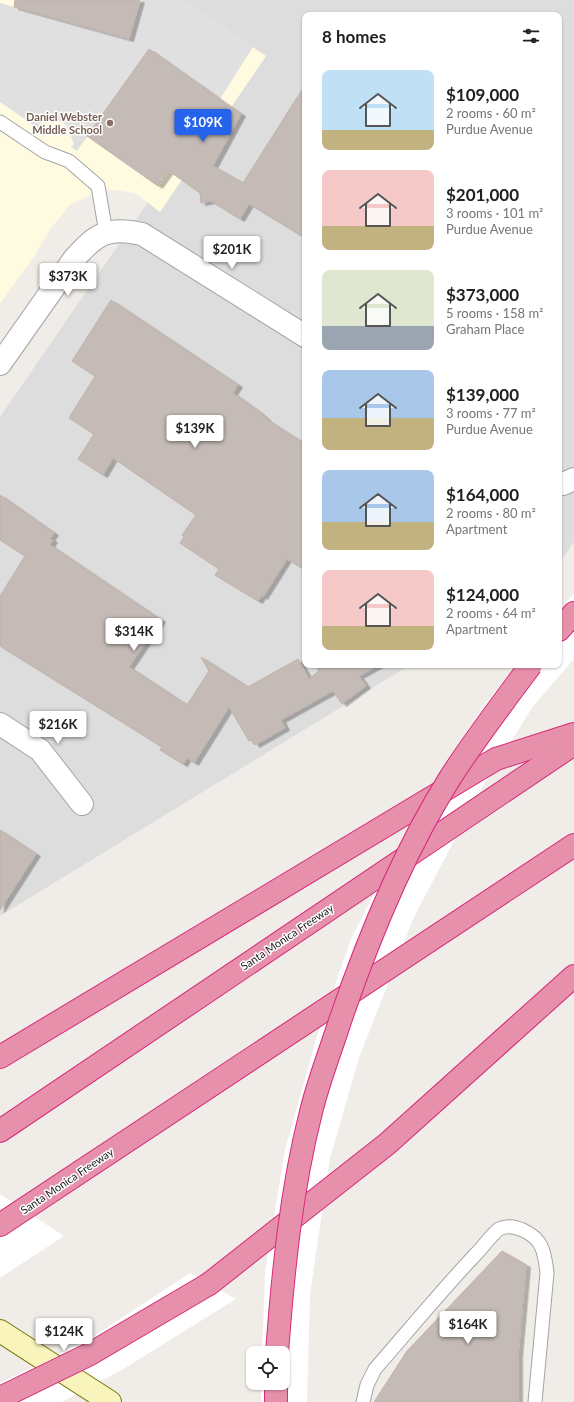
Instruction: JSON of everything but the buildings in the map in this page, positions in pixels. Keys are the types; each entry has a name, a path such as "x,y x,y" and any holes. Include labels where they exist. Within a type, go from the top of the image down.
{"highway":[{"path":"562,627 574,613"},
{"path":"278,1346 283,1276 302,1156 311,1112 356,974 383,908 414,842 450,778 529,668"},
{"path":"0,1056 496,760 574,734"},
{"name":"Santa Monica Freeway","path":"0,1131 574,744"},
{"name":"Santa Monica Freeway","path":"0,1225 574,845"},
{"path":"0,1398 90,1354 209,1284 387,1144 574,976"},
{"path":"276,1390 276,1402"}],"main road":[{"path":"0,1331 110,1402"}],"street":[{"path":"0,364 74,259 88,243 106,232 124,230 142,234 302,334"},
{"path":"0,724 40,750 82,804"}],"lane":[{"path":"0,122 45,152 69,161 98,186 106,232"},
{"path":"363,1402 367,1385 375,1369 463,1268 500,1229 519,1228 532,1236 541,1246 546,1261 547,1273 535,1402"}],"shaded area":[{"name":"Daniel Webster Middle School","path":"0,0 183,0 266,56 160,212 135,193 114,190 100,190 70,205 51,228 35,255 0,304"},
{"path":"141,0 184,0 253,47 220,99 149,49 77,151 71,147 74,144 66,125 60,121 46,118 41,121 38,128 0,102 0,3 129,39"},
{"path":"183,0 574,0 574,542 562,560 562,12 302,12 302,668 405,668 0,916 0,417 148,202 266,56"}],"pier":[{"path":"574,593 574,659 534,705 484,784 414,917 359,1058 330,1158 310,1294 307,1402 261,1402 261,1390 290,1390 290,1346 262,1346 265,1272 285,1150 317,1036 351,939 422,799 482,708 514,668 562,668 562,608"},
{"path":"0,1194 64,1236 0,1278"},
{"path":"190,1273 236,1299 125,1368 62,1402 0,1402 0,1383 91,1338"}],"place":[{"name":"Daniel Webster Middle School","path":"110,123"}]}
